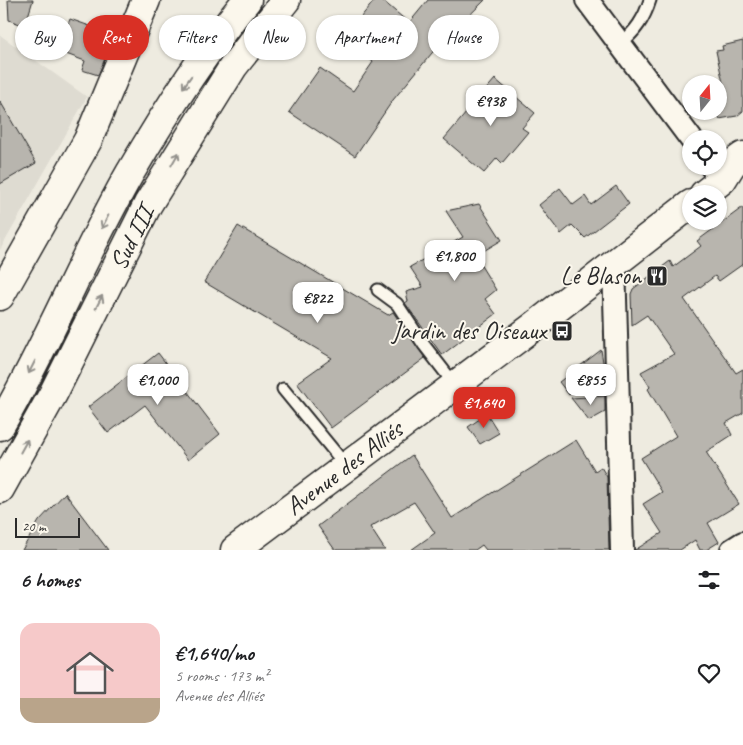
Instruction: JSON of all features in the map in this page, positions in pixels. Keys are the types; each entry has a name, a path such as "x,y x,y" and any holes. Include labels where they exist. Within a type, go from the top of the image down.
{"main road":[{"path":"0,296 88,140 146,0"},
{"name":"Sud III","path":"0,426 130,174 173,102 227,24 247,0"},
{"name":"Sud III","path":"0,489 53,394 153,196 233,67 286,0"},
{"path":"720,180 732,164 743,156"},
{"name":"Avenue des Alliés","path":"235,550 455,386 682,211"}],"street":[{"path":"595,3 620,44 684,130"},
{"path":"614,262 622,550"},
{"path":"732,550 743,543"}],"lane":[{"path":"620,44 636,31 645,16 650,0"},
{"path":"378,290 397,304 424,345 455,386"},
{"path":"283,389 347,467"}],"shaded area":[{"path":"0,35 15,46 15,60 35,60 87,97 0,250"}],"building":[{"path":"8,0 33,0 28,15 15,15 15,22 9,20"},
{"path":"375,0 382,0 400,15 362,15"},
{"path":"428,0 485,0 470,15 428,15 428,58 393,100 355,156 289,112 320,68 353,91 373,62 371,60 418,60 418,15 416,15"},
{"path":"73,20 83,24 83,60 104,60 98,75 82,70 85,61 73,57"},
{"path":"743,41 743,111 737,116 728,118 728,75 721,75 716,51 723,50 722,46"},
{"path":"495,79 535,113 522,128 528,132 502,163 497,158 484,173 444,139"},
{"path":"0,101 36,163 0,184"},
{"path":"616,186 629,204 585,238 572,225 561,234 539,205 560,188 573,205 585,196 591,205"},
{"path":"479,204 502,240 475,256 496,290 485,299 496,314 442,355 405,303 408,301 406,292 423,287 410,267 463,237 446,211"},
{"path":"743,207 743,264 719,281 715,276 684,299 736,373 743,369 743,413 726,423 732,435 706,452 739,504 708,523 719,542 706,550 700,550 695,540 680,550 635,550 662,533 643,504 662,492 641,458 676,436 648,389 650,387 641,372 674,354 647,315 632,325 631,294 633,289 670,261 673,267 701,246 697,241 712,230 727,230 727,219"},
{"path":"238,226 388,315 393,312 425,358 331,428 297,383 332,358 204,282"},
{"path":"601,350 604,368 569,395 559,382"},
{"path":"158,353 220,434 188,460 145,405 108,433 88,407"},
{"path":"605,396 605,412 589,421 571,398"},
{"path":"487,414 499,433 480,444 468,427"},
{"path":"576,440 595,471 601,467 607,477 609,550 486,550 482,545 475,550 411,550 435,533 414,502 370,527 385,550 335,550 318,526 412,455 452,518"},
{"path":"65,493 108,550 22,550 39,521"}],"place":[{"name":"Le Blason","path":"657,276"},
{"name":"Jardin des Oiseaux","path":"562,331"}]}
